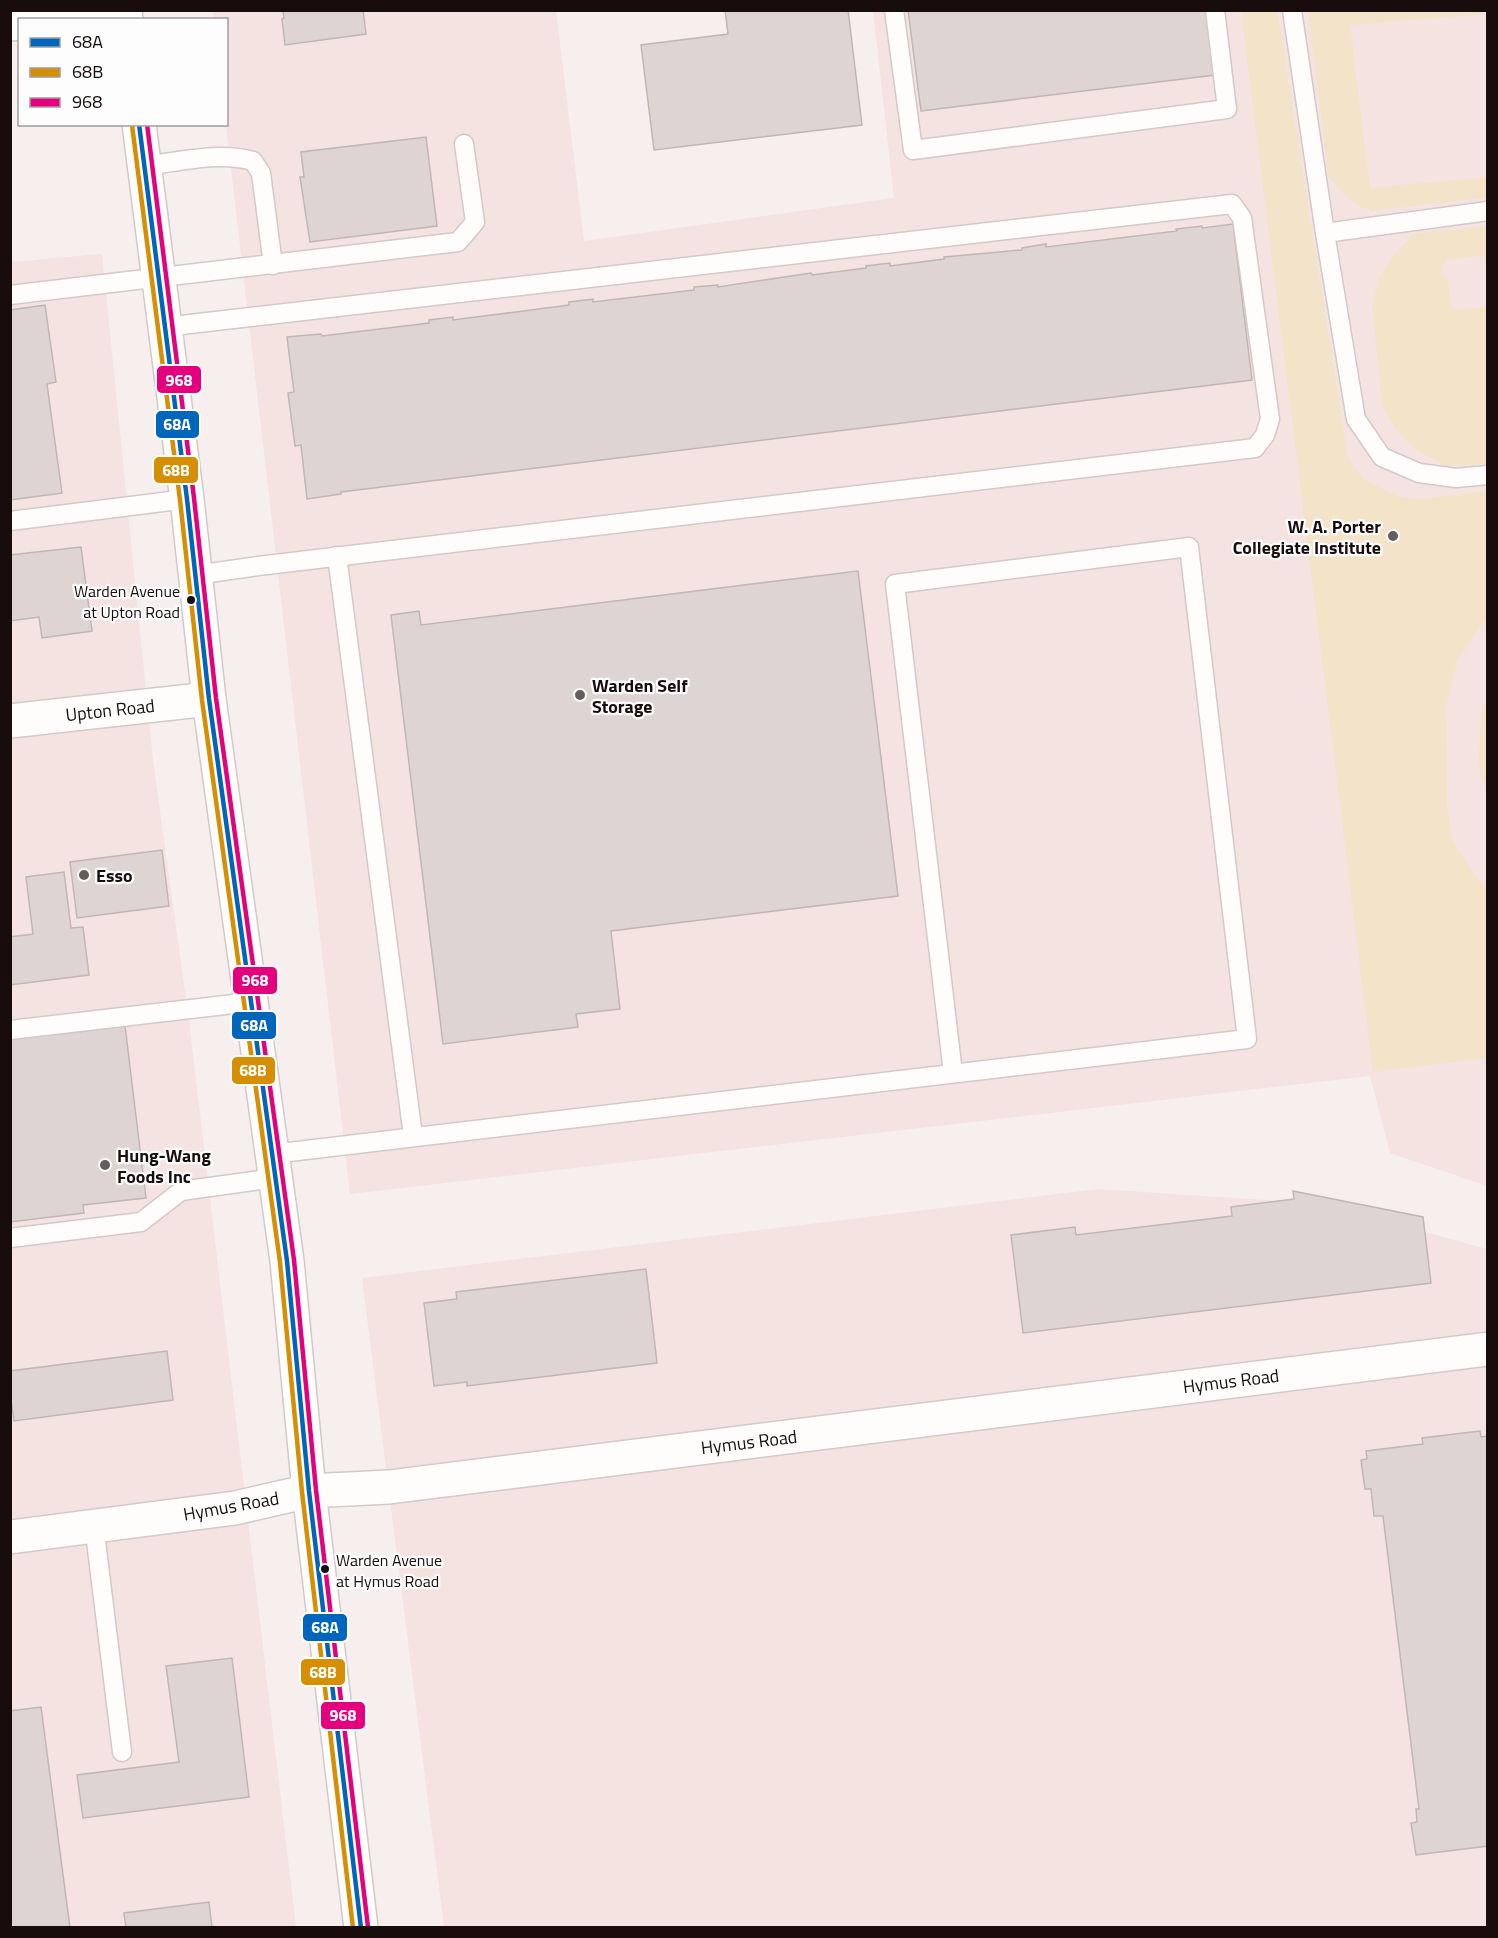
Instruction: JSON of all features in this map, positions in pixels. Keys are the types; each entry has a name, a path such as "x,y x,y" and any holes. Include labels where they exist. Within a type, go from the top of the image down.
{"main road":[{"path":"60,18 117,10"},
{"path":"139,126 187,499 209,699 287,1262 309,1491 361,1928"},
{"name":"Upton Road","path":"10,721 209,699"},
{"name":"Hymus Road","path":"10,1537 242,1507 309,1491 389,1487 1488,1349"}],"lane":[{"path":"894,10 913,150 1227,109 1215,10"},
{"path":"1292,10 1325,233 1356,419 1382,457 1419,473 1456,478 1488,475"},
{"path":"10,295 458,242 475,222 464,144"},
{"path":"144,165 210,159 242,158 253,161 261,173 273,265"},
{"path":"164,327 1232,204 1242,218 1270,419 1265,435 1255,448 337,556 195,575"},
{"path":"1325,233 1488,211"},
{"path":"10,521 187,499"},
{"path":"10,1238 141,1222 181,1191 274,1166 413,1136 1247,1039 1189,547 895,584 953,1073"},
{"path":"337,556 413,1136"},
{"path":"10,1030 251,1002"},
{"path":"94,1525 122,1752"}],"shaded area":[{"path":"213,11 556,11 584,241 894,198 873,11 1487,11 1487,1186 1390,1153 1370,1076 350,1194 226,126 228,126 228,18 214,18"},
{"path":"1241,11 1277,11 1348,458 1363,479 1400,497 1425,499 1487,491 1487,617 1457,662 1446,706 1447,806 1452,839 1479,881 1487,889 1487,1058 1373,1072"},
{"path":"1308,11 1484,11 1485,14 1350,25 1370,188 1487,177 1487,197 1373,211 1359,206 1343,193 1329,177"},
{"path":"1487,226 1487,269 1485,255 1446,260 1446,264 1441,265 1442,275 1447,275 1452,310 1487,307 1487,464 1444,465 1418,451 1397,431 1382,404 1372,304 1380,276 1413,234"},
{"path":"102,254 153,760 189,1021 296,1927 11,1928 11,262"},
{"path":"1487,699 1487,790 1478,766 1482,715"},
{"path":"1098,1189 1324,1204 1487,1249 1487,1927 444,1927 362,1278"}],"building":[{"path":"283,10 363,10 366,34 285,45"},
{"path":"725,10 848,10 862,125 654,150 641,45 728,34"},
{"path":"908,10 1207,10 1215,75 921,111"},
{"path":"426,137 437,226 310,242 300,177 304,177 301,152"},
{"path":"1233,224 1252,380 341,492 341,494 307,499 301,445 295,446 288,393 294,392 287,337 321,334 322,336 429,323 429,320 453,317 453,320 569,305 569,302 593,299 593,302 694,290 694,287 718,285 718,287 811,273 812,275 866,268 866,266 890,263 890,266 944,259 944,257 1022,250 1022,248 1046,244 1046,247 1177,231 1176,229"},
{"path":"45,305 56,382 47,384 62,493 10,500 10,310"},
{"path":"81,547 92,631 42,638 39,617 10,621 10,555"},
{"path":"858,571 898,896 611,931 620,1009 576,1014 578,1027 443,1044 391,615 419,611 421,625"},
{"path":"162,850 169,906 77,918 70,862"},
{"path":"64,872 71,928 83,927 89,975 10,985 10,937 33,934 26,877"},
{"path":"61,1026 62,1034 125,1026 146,1198 83,1205 84,1213 10,1222 10,1032"},
{"path":"1293,1191 1423,1217 1431,1283 1023,1333 1011,1235 1075,1227 1076,1235 1232,1216 1231,1207 1294,1199"},
{"path":"646,1269 657,1363 467,1386 467,1382 434,1386 424,1303 457,1299 456,1292"},
{"path":"167,1351 173,1400 14,1421 10,1371"},
{"path":"1480,1431 1481,1437 1488,1436 1488,1846 1416,1855 1411,1823 1417,1822 1416,1809 1419,1809 1383,1516 1374,1516 1371,1489 1365,1489 1361,1460 1367,1459 1366,1451 1423,1444 1422,1438"},
{"path":"232,1658 249,1797 83,1818 77,1775 179,1762 166,1666"},
{"path":"41,1707 70,1928 10,1928 10,1711"},
{"path":"209,1902 212,1928 126,1928 124,1913"}],"transit line":[{"name":"68B","path":"132,126 180,500 202,700 280,1262 302,1492 353,1928"},
{"name":"68A","path":"139,126 187,499 209,699 287,1261 309,1491 361,1928"},
{"name":"968","path":"147,126 194,498 216,698 294,1260 316,1490 368,1927"}],"place":[{"name":"W. A. Porter Collegiate Institute","path":"1393,536"},
{"name":"Warden Avenue at Upton Road","path":"191,600"},
{"name":"Warden Self Storage","path":"580,695"},
{"name":"Esso","path":"84,875"},
{"name":"Hung-Wang Foods Inc","path":"105,1165"},
{"name":"Warden Avenue at Hymus Road","path":"325,1569"}]}
